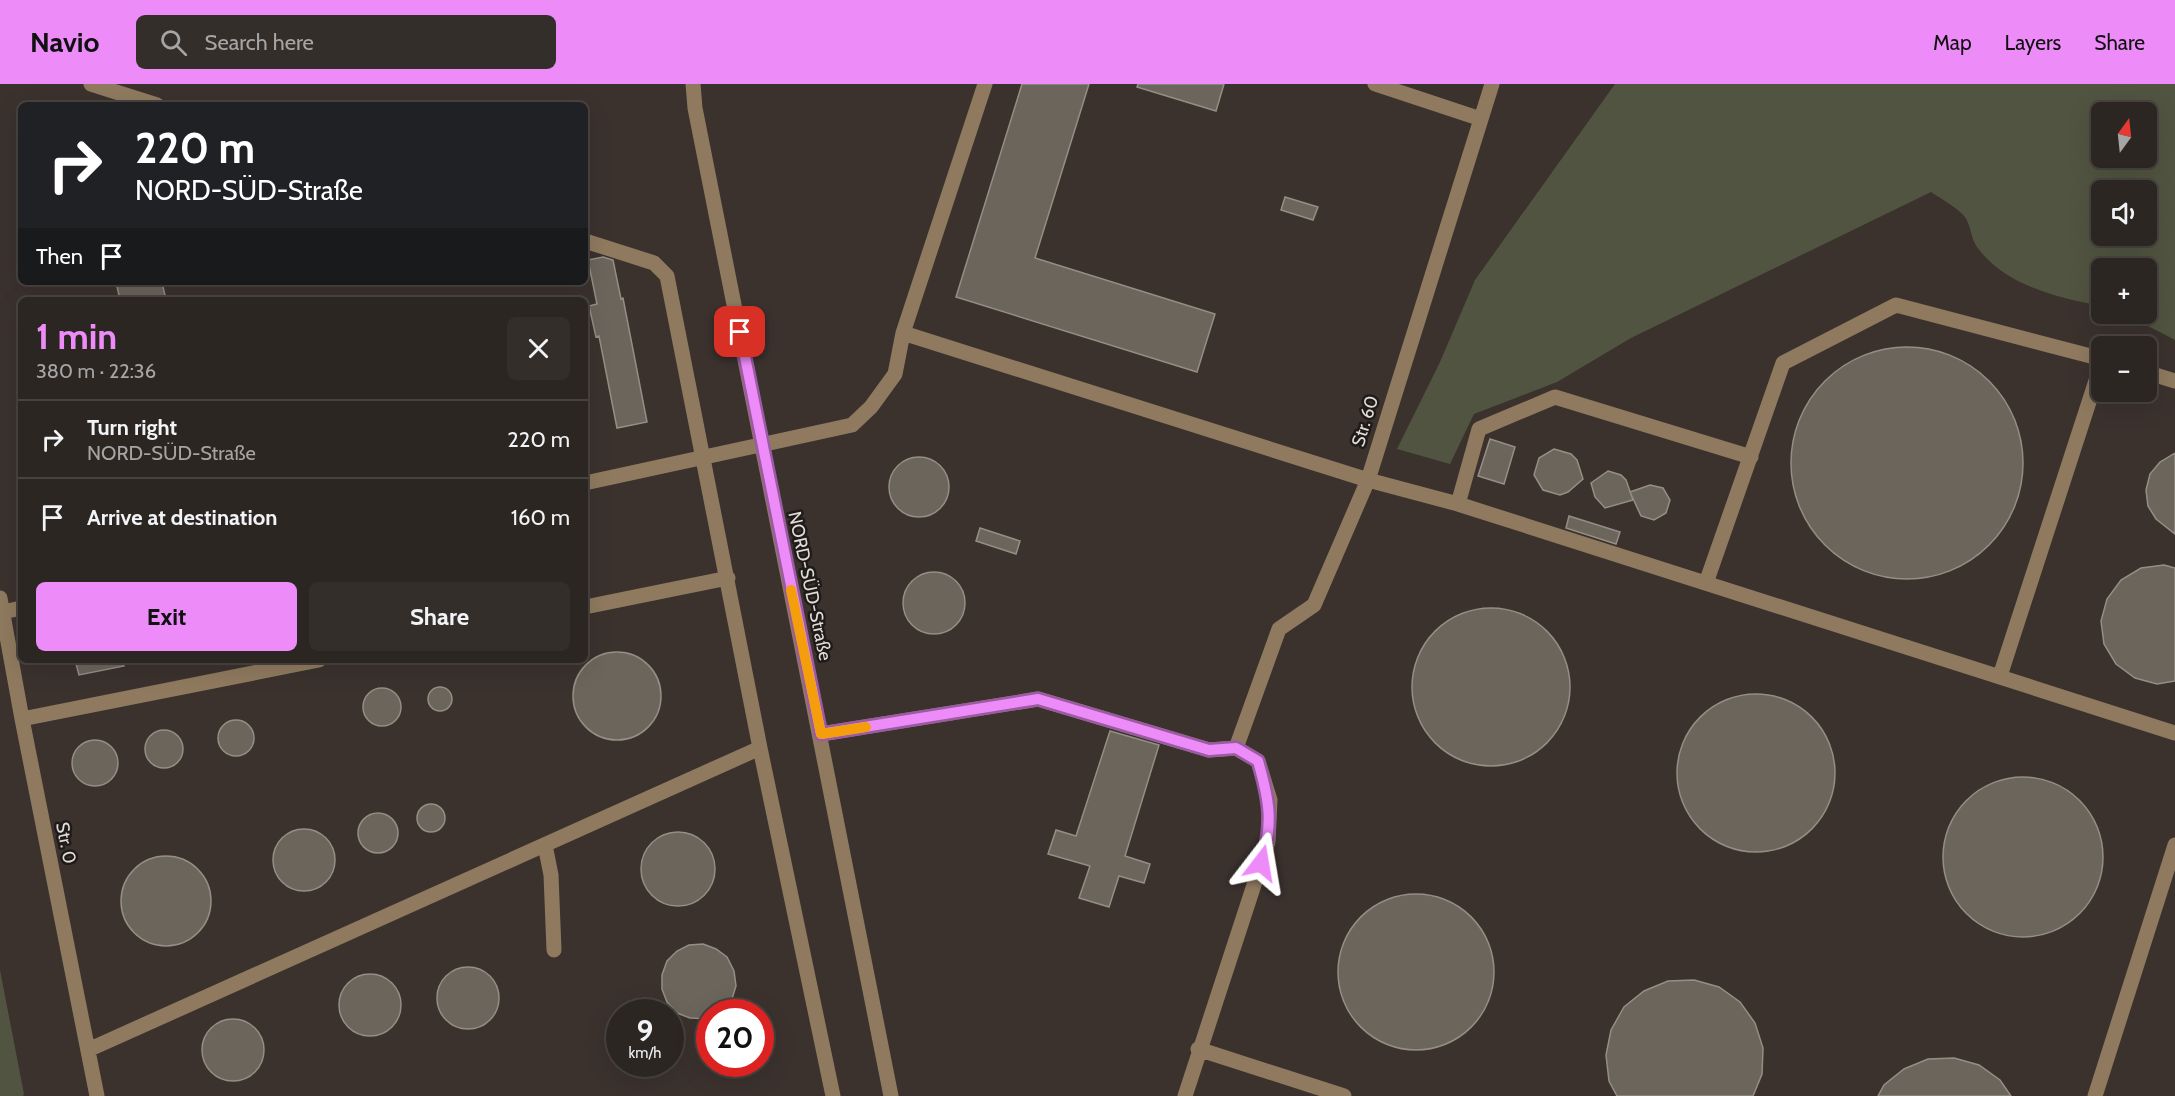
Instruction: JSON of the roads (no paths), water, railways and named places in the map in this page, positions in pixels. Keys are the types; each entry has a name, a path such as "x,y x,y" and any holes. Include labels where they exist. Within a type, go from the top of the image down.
{"lane":[{"path":"91,84 148,102"},
{"name":"NORD-SÜD-Straße","path":"693,84 695,108 891,1096"},
{"path":"588,482 852,426 871,407 895,374 903,333 985,84"},
{"path":"1375,84 1480,119"},
{"name":"Str. 60","path":"1236,748 1279,628 1314,605 1368,480 1492,84"},
{"path":"588,242 654,263 667,276 760,748 833,1096"},
{"path":"1706,583 1783,363 1896,305 2091,358"},
{"path":"903,333 1368,480 1458,504 2175,733"},
{"path":"2157,375 2175,381"},
{"path":"2000,676 2091,395"},
{"path":"1458,504 1479,429 1555,397 1750,457"},
{"path":"588,606 728,578"},
{"path":"1,605 18,608"},
{"name":"Str. 0","path":"1,605 21,719 97,1096"},
{"path":"21,719 304,663"},
{"path":"821,734 1038,699 1209,750 1236,748 1258,761 1270,800 1268,842 1198,1049 1185,1096"},
{"path":"88,1050 760,748"},
{"path":"545,845 550,875 554,950"},
{"path":"2095,1096 2175,845"},
{"path":"1198,1049 1344,1096"}]}
